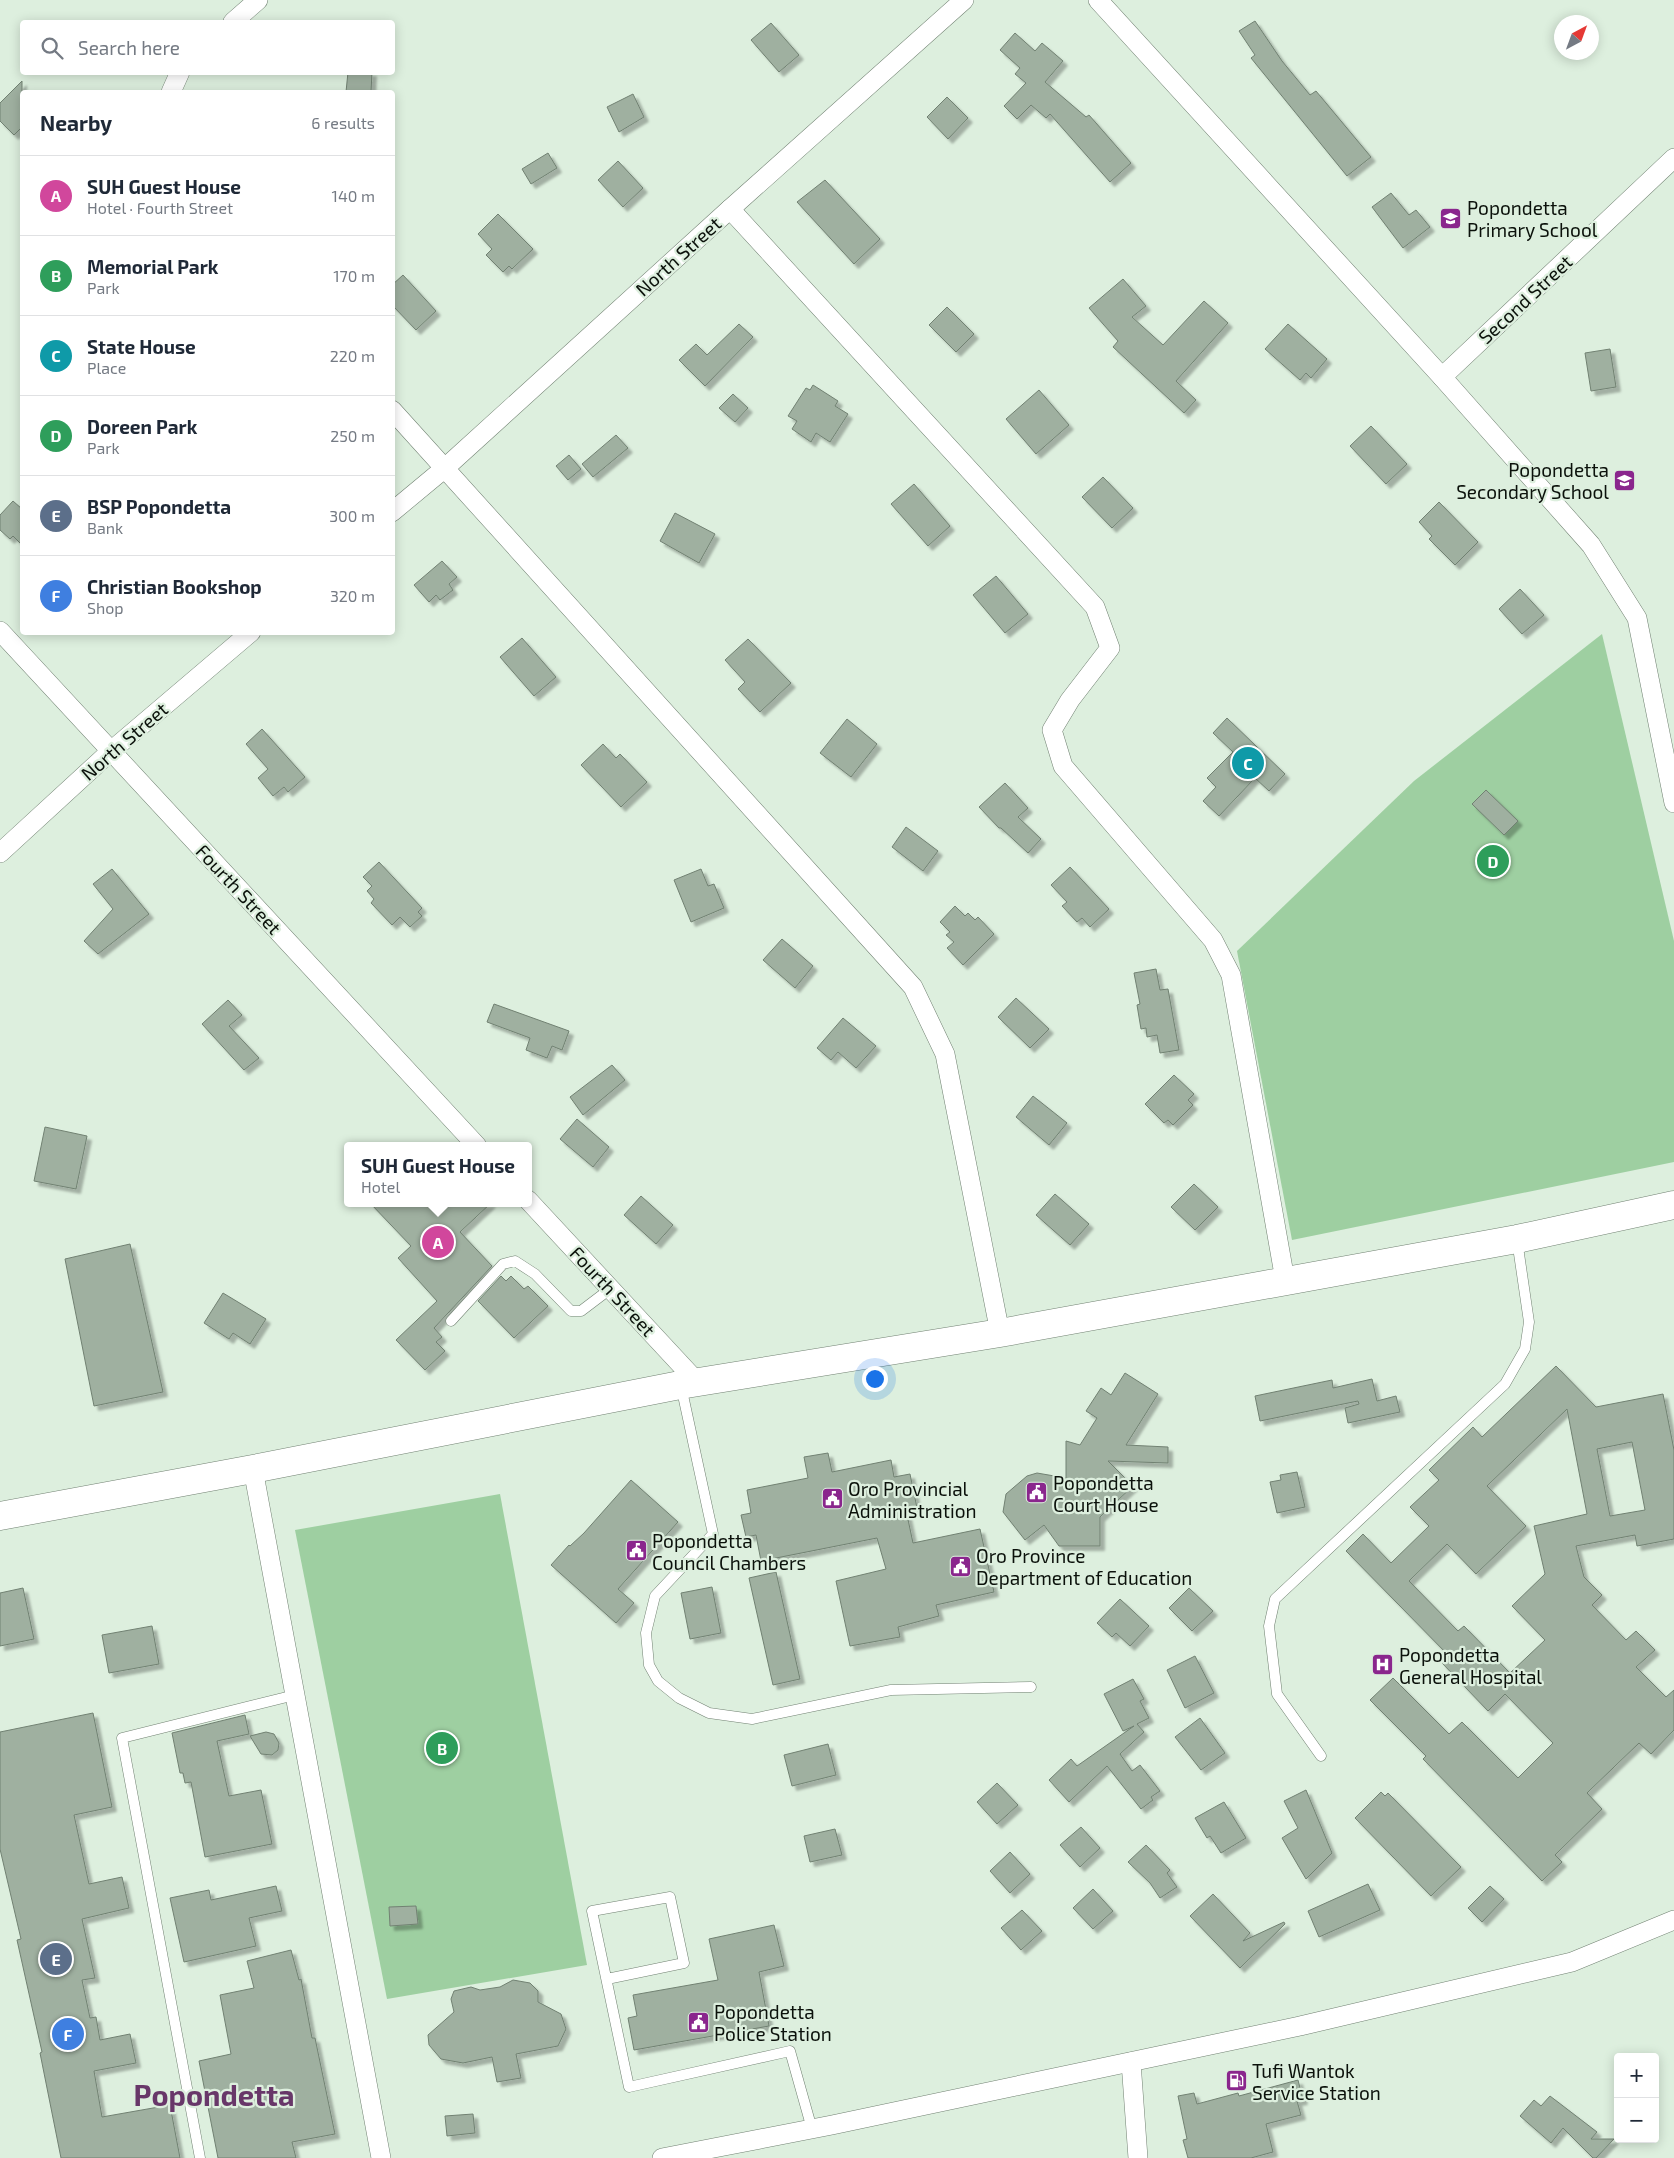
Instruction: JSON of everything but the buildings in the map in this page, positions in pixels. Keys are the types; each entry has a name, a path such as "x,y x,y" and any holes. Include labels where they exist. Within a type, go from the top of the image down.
{"main road":[{"path":"0,1516 253,1470 689,1384 1000,1333 1517,1238 1674,1205"}],"street":[{"path":"235,20 258,0"},
{"name":"North Street","path":"395,510 445,468 964,0"},
{"path":"1098,0 1442,377 1591,545 1636,618 1674,803"},
{"path":"172,90 179,75"},
{"name":"Second Street","path":"1442,377 1674,158"},
{"path":"730,209 1095,606 1110,648 1070,700 1052,730 1063,766 1213,940 1231,975 1285,1280"},
{"path":"395,413 913,987 945,1054 1000,1333"},
{"name":"Fourth Street","path":"0,631 473,1142"},
{"name":"North Street","path":"0,853 111,751 247,635"},
{"name":"Fourth Street","path":"532,1204 610,1289 689,1384"},
{"path":"253,1470 381,2158"},
{"path":"662,2158 812,2129 1300,2026 1572,1962 1674,1920"},
{"path":"1130,2062 1138,2158"}],"lane":[{"path":"1321,1756 1277,1694 1269,1626 1275,1599 1505,1384 1525,1349 1529,1322 1517,1238"},
{"path":"451,1320 504,1264 515,1261 535,1274 571,1311 581,1311 610,1289"},
{"path":"689,1384 713,1534 656,1596 646,1633 649,1665 658,1681 679,1698 709,1713 752,1719 891,1690 1031,1687"},
{"path":"200,2158 122,1738 294,1695"},
{"path":"607,1979 684,1963 670,1897 592,1911 629,2087 790,2051 812,2129"}],"green space":[{"path":"1602,634 1674,941 1674,1162 1292,1240 1237,951 1414,781"},
{"path":"500,1494 587,1965 387,1999 295,1530"}],"place":[{"name":"Popondetta Primary School","path":"1451,218"},
{"name":"Popondetta Secondary School","path":"1625,480"},
{"name":"State House","path":"1248,763"},
{"name":"Doreen Park","path":"1493,861"},
{"name":"SUH Guest House","path":"438,1242"},
{"name":"Popondetta Court House","path":"1037,1493"},
{"name":"Oro Provincial Administration","path":"832,1499"},
{"name":"Popondetta Council Chambers","path":"636,1551"},
{"name":"Oro Province Department of Education","path":"960,1566"},
{"name":"Popondetta General Hospital","path":"1383,1665"},
{"name":"Memorial Park","path":"442,1748"},
{"name":"BSP Popondetta","path":"56,1959"},
{"name":"Popondetta Police Station","path":"698,2022"},
{"name":"Christian Bookshop","path":"68,2034"},
{"name":"Tufi Wantok Service Station","path":"1236,2081"}],"district":[{"name":"Popondetta","path":"214,2094"}]}
